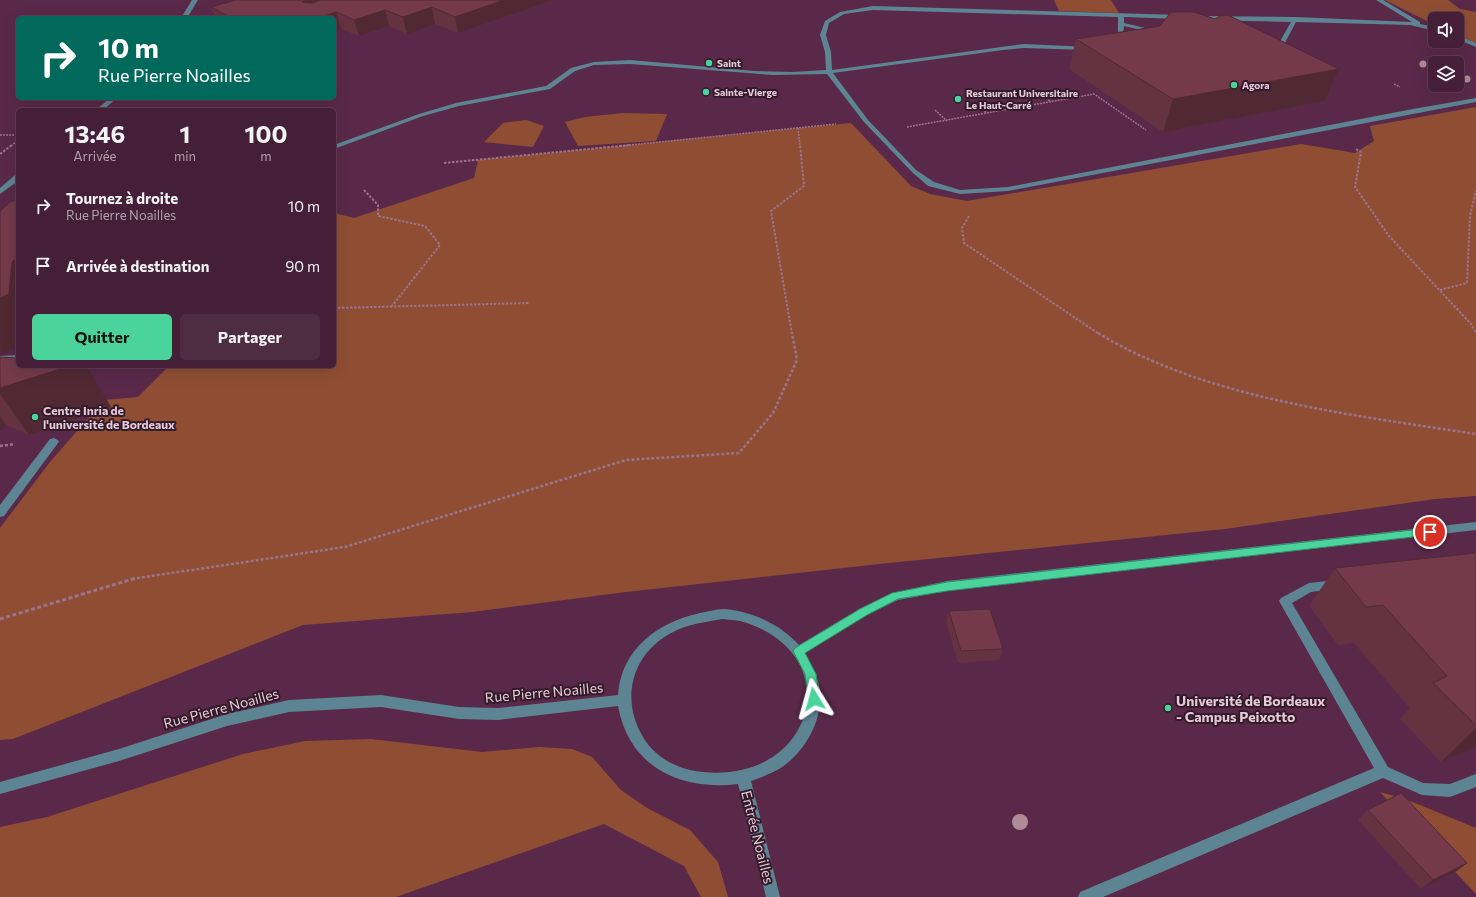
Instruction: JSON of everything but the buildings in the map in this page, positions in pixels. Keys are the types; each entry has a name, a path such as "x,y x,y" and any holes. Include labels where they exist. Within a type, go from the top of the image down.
{"street":[{"path":"185,16 195,0"},
{"path":"1379,0 1425,27"},
{"path":"1428,28 1410,23 873,8 854,10 842,13 832,18 827,22 824,28 823,36 828,52 829,72 866,121 914,171 931,184 960,192 1008,189 1476,100"},
{"path":"1107,45 1119,41 1122,35 1121,16"},
{"path":"1176,17 1183,21"},
{"path":"1272,62 1295,19"},
{"path":"1121,24 1158,32"},
{"path":"1464,40 1476,45"},
{"path":"336,145 421,115 458,104 548,88 559,81 566,73 581,66 608,62 638,62 777,72 829,72 1024,46 1095,47"},
{"path":"102,108 112,100"},
{"path":"0,192 16,179"},
{"path":"0,360 16,358"},
{"path":"0,513 54,441"},
{"path":"799,651 863,612 896,596 910,593 954,586 1476,526"},
{"path":"1347,584 1309,588 1285,601 1383,771 1422,789 1450,791 1476,780"},
{"path":"722,614 752,619 778,632 799,651 810,674 814,699 808,725 794,748 771,766 743,778 714,781 685,776 661,764 641,746 628,724 624,700 629,672 644,648 666,630 693,619 722,614"},
{"name":"Rue Pierre Noailles","path":"0,788 119,755 227,720 289,706 381,701 460,712 498,714 624,700"},
{"path":"1085,897 1383,771"},
{"name":"Entrée Noailles","path":"743,778 773,897"}],"path":[{"path":"1039,92 1052,102"},
{"path":"876,132 947,121 1094,94 1146,130"},
{"path":"975,104 988,113"},
{"path":"935,110 947,121"},
{"path":"444,164 866,121"},
{"path":"0,619 139,577 345,547 626,460 739,453 773,413 797,360 771,211 804,186 798,128"},
{"path":"1326,129 1361,152 1355,187 1389,236 1471,324 1476,333"},
{"path":"0,135 16,135"},
{"path":"0,154 16,142"},
{"path":"364,190 378,205 378,216 425,226 440,245 392,306"},
{"path":"1439,290 1467,283 1470,216 1476,191"},
{"path":"960,192 967,201 971,213 962,228 964,243 1108,339 1153,360 1199,377 1270,397 1366,416 1476,434"},
{"path":"336,308 530,303"}],"shaded area":[{"path":"1054,0 1111,0 1119,13 1059,11"},
{"path":"1385,0 1448,0 1460,9 1476,12 1476,43 1464,38 1464,12 1428,12 1428,22"},
{"path":"1476,107 1476,496 1435,499 1225,529 879,564 626,592 472,612 303,625 13,739 0,740 0,528 50,462 104,400 138,397 166,369 152,368 336,368 336,214 354,218 474,178 478,160 851,123 911,186 930,194 967,201 1301,144 1355,153 1374,141 1370,126"},
{"path":"623,113 667,114 656,141 578,146 565,122 585,117"},
{"path":"526,120 544,126 533,147 484,142 503,123"},
{"path":"371,739 482,752 539,747 572,749 592,757 621,790 647,808 690,830 718,862 728,897 701,897 684,866 604,824 396,897 0,897 0,827 47,817 243,754 305,741"},
{"path":"1380,792 1405,799 1476,828 1476,894"}],"place":[{"name":"Saint","path":"709,63"},
{"name":"Agora","path":"1234,85"},
{"name":"Sainte-Vierge","path":"706,92"},
{"name":"Restaurant Universitaire Le Haut-Carré","path":"958,99"},
{"name":"Centre Inria de l'université de Bordeaux","path":"35,417"},
{"name":"Université de Bordeaux - Campus Peixotto","path":"1168,708"}],"route":[{"path":"814,699 810,674 799,651 863,612 896,596 947,586 1430,532"}]}
